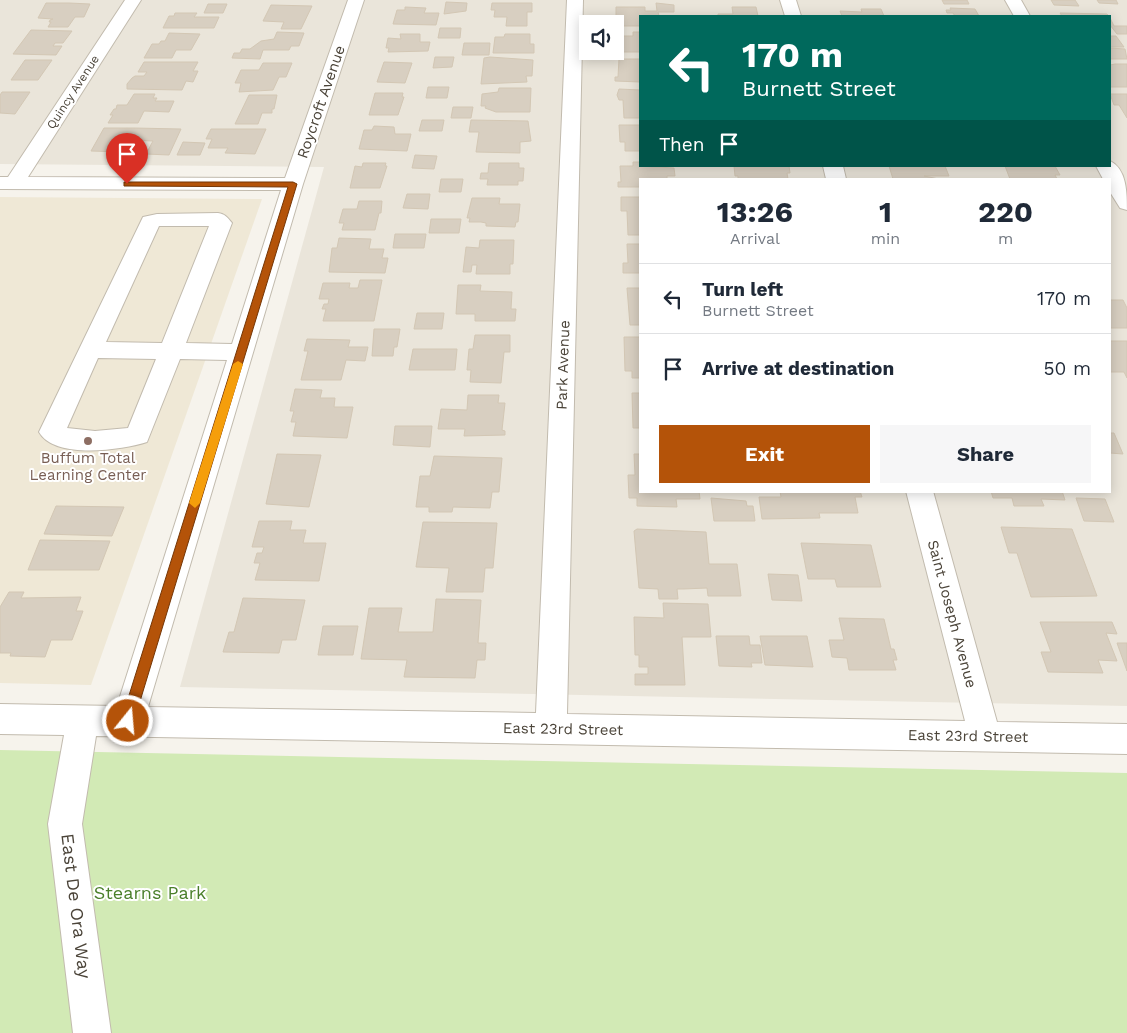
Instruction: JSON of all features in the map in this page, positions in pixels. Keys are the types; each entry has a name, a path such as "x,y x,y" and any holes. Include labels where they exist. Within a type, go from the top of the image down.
{"street":[{"name":"Quincy Avenue","path":"7,184 134,0"},
{"name":"Roycroft Avenue","path":"128,721 293,184 356,0"},
{"name":"Park Avenue","path":"551,729 575,0"},
{"path":"788,0 793,15"},
{"path":"1013,0 1021,15"},
{"path":"1107,167 1127,204"},
{"path":"7,184 293,184"},
{"path":"218,219 221,223 138,435 125,440 62,438 52,432 91,350 150,222 158,220 218,219"},
{"path":"91,350 242,352"},
{"name":"Saint Joseph Avenue","path":"920,493 985,737"},
{"name":"East 23rd Street","path":"0,719 1127,739"},
{"name":"East De Ora Way","path":"84,720 65,824 92,1033"}],"shaded area":[{"path":"0,0 1127,0 1127,706 180,687 324,167 0,164"},
{"name":"Buffum Total Learning Center","path":"0,197 262,199 91,685 0,683"}],"green space":[{"name":"Stearns Park","path":"0,750 1127,773 1127,1033 0,1033"}],"building":[{"path":"942,0 967,0 969,4 944,4"},
{"path":"1051,0 1075,0 1079,6 1054,5"},
{"path":"1097,0 1116,0 1118,4 1099,3"},
{"path":"446,2 467,3 466,11 444,14"},
{"path":"46,3 90,4 84,17 75,17 68,27 48,27 51,22 49,22 50,20 53,19 38,18"},
{"path":"492,3 532,3 532,12 527,12 527,26 506,26 507,17 494,17 495,10 491,10"},
{"path":"656,3 674,5 674,12 658,12 659,15 639,15 639,26 624,26 624,15 616,15 616,7 645,7 645,11 657,11"},
{"path":"208,4 227,4 223,13 204,13"},
{"path":"271,5 312,6 301,29 281,29 284,22 263,21"},
{"path":"405,7 426,8 424,13 439,13 436,25 393,24 397,10 405,10"},
{"path":"732,7 756,7 758,15 718,15 733,14"},
{"path":"950,8 975,9 978,15 954,15 953,13 947,13 946,10 951,10"},
{"path":"861,9 881,9 884,15 842,15 840,11 862,12"},
{"path":"175,13 197,13 194,17 219,17 214,28 163,28 169,16 174,16"},
{"path":"1060,13 1108,15 1061,15"},
{"path":"1111,20 1114,26 1127,26 1127,34 1117,34 1111,26"},
{"path":"440,28 461,28 460,38 438,38"},
{"path":"31,30 72,31 63,43 55,43 53,46 62,46 56,55 13,54"},
{"path":"277,32 304,33 299,46 291,46 289,50 263,50 260,59 232,58 234,53 240,53 242,49 250,49 261,41 274,39"},
{"path":"633,32 639,32 639,52 624,52 624,36 633,36"},
{"path":"169,33 200,34 191,50 176,50 172,58 144,58 152,44 159,44 161,41 165,41"},
{"path":"400,34 420,34 420,42 430,42 428,51 388,52 389,48 386,48 388,38 401,39"},
{"path":"505,34 530,34 530,44 534,44 534,53 493,53 495,37 504,37"},
{"path":"1111,36 1116,36 1124,47 1111,47"},
{"path":"464,43 490,43 489,55 462,55"},
{"path":"1111,48 1125,49 1127,59 1111,59"},
{"path":"435,57 454,57 452,67 433,68"},
{"path":"484,58 533,60 532,76 526,76 527,82 481,84"},
{"path":"639,59 639,82 615,81 615,77 618,77 619,60"},
{"path":"25,60 52,60 38,80 11,80"},
{"path":"144,62 198,62 193,71 198,71 193,82 186,81 182,90 127,89 127,84 132,78 144,76 147,72 138,72"},
{"path":"384,62 412,63 405,83 377,82"},
{"path":"263,63 292,63 286,77 279,77 273,90 239,92 241,83 235,83 241,70 259,70"},
{"path":"1127,64 1127,87 1111,87 1111,65"},
{"path":"428,87 449,87 447,98 426,98"},
{"path":"499,88 531,88 530,112 496,112 485,108 486,106 481,106 482,94 498,92"},
{"path":"619,89 639,90 639,118 624,118 623,100 619,100 617,95"},
{"path":"2,92 30,92 15,114 0,113 0,95"},
{"path":"375,93 403,93 402,97 404,97 398,115 369,115"},
{"path":"134,94 155,94 153,98 157,98 155,101 174,101 169,112 144,111 138,123 108,123 113,115 110,115 117,105 127,105"},
{"path":"1111,94 1127,94 1127,118 1119,105 1114,105"},
{"path":"249,95 277,95 274,109 272,109 272,113 262,113 258,124 235,124"},
{"path":"453,107 473,107 471,118 451,118"},
{"path":"422,120 444,120 442,131 419,131"},
{"path":"471,120 528,121 531,141 520,142 520,153 476,152 479,132 469,132"},
{"path":"619,125 639,125 639,151 625,151 625,142 620,142"},
{"path":"374,126 394,127 395,134 411,134 407,151 359,149 364,130 372,130"},
{"path":"104,128 181,129 169,155 146,154 153,141 128,140 122,152 91,151"},
{"path":"211,129 266,129 255,154 225,153 228,148 208,148 212,139 206,139"},
{"path":"183,142 205,143 200,155 177,155"},
{"path":"415,155 437,156 434,169 412,168"},
{"path":"633,162 639,162 639,167 674,168 675,176 667,176 667,178 639,178 639,187 618,187 618,182 621,182 620,166 633,166"},
{"path":"363,163 386,163 385,166 387,166 380,188 350,188 355,166 362,167"},
{"path":"489,163 519,163 519,168 524,168 523,181 518,181 518,185 487,185 488,179 480,179 481,173 488,173"},
{"path":"734,167 789,167 790,173 787,173 788,178 738,178 738,176 735,176"},
{"path":"889,167 945,167 949,176 924,176 934,178 893,178"},
{"path":"1005,167 1056,167 1060,175 1055,175 1056,178 1010,178"},
{"path":"441,179 463,179 461,192 439,192"},
{"path":"407,194 430,194 428,209 403,208"},
{"path":"621,197 639,197 639,235 628,235 627,211 621,211"},
{"path":"472,198 500,198 499,204 520,204 518,222 516,222 515,227 486,226 486,223 469,222 470,218 467,218"},
{"path":"359,201 382,201 381,213 379,213 375,230 342,230 344,223 339,223 343,209 357,209"},
{"path":"431,219 461,219 459,233 429,233"},
{"path":"395,234 426,234 424,248 393,248"},
{"path":"339,238 371,239 369,249 384,249 382,258 388,258 385,273 329,272 332,248 337,248"},
{"path":"480,240 514,240 513,264 510,264 510,274 476,274 477,265 472,265 471,272 463,272 466,247 479,248"},
{"path":"627,244 639,244 639,273 623,273 623,263 628,263"},
{"path":"360,280 382,280 374,321 323,321 326,309 322,309 324,304 328,304 329,299 319,299 323,283 350,283 349,288 358,288"},
{"path":"458,285 481,285 480,291 512,292 511,309 516,309 515,321 475,321 475,314 456,314"},
{"path":"627,288 639,288 639,325 630,325"},
{"path":"1111,300 1123,300 1127,308 1127,328 1111,328"},
{"path":"417,313 444,313 442,329 414,329"},
{"path":"374,329 400,329 397,347 394,347 393,356 372,356"},
{"path":"475,335 510,335 510,352 504,352 501,383 470,382 471,370 467,370 469,349 473,349"},
{"path":"624,337 639,337 639,378 632,378 632,371 625,371"},
{"path":"307,339 350,340 348,347 368,347 365,361 346,360 341,380 301,380 308,351 304,351"},
{"path":"1111,341 1127,341 1127,378 1124,372 1111,372"},
{"path":"413,349 457,349 455,370 409,370"},
{"path":"295,389 322,390 320,398 335,398 334,407 353,407 347,438 293,436 296,422 291,422 294,411 290,411"},
{"path":"632,393 639,393 639,428 633,428"},
{"path":"468,395 499,395 498,403 505,403 502,430 505,431 505,435 464,436 465,429 438,429 441,409 467,410"},
{"path":"395,426 432,426 430,447 393,445"},
{"path":"1111,433 1114,433 1123,454 1111,453"},
{"path":"277,454 321,455 309,507 266,504"},
{"path":"634,454 639,454 639,493 699,493 700,499 676,499 677,507 637,506 637,498 629,498 628,475 635,475"},
{"path":"434,456 502,458 499,492 492,492 490,508 453,507 452,512 429,512 429,507 416,507 420,476 430,476"},
{"path":"780,493 861,493 862,497 855,497 858,513 819,513 820,518 762,519 759,497 781,497"},
{"path":"992,493 1063,493 1065,500 1041,499 1044,506 1014,506 1012,498 993,498"},
{"path":"711,498 746,501 747,506 753,506 755,521 714,521"},
{"path":"1076,498 1105,499 1114,522 1084,521"},
{"path":"56,506 124,507 112,536 44,534"},
{"path":"259,521 292,521 290,530 306,530 303,543 326,543 319,581 255,580 260,563 254,563 257,553 262,553 264,547 252,547"},
{"path":"423,522 497,523 493,568 485,568 483,592 446,592 449,568 416,567"},
{"path":"1001,527 1072,529 1097,596 1031,597 1017,553 1009,553"},
{"path":"637,529 706,532 709,564 737,564 741,596 708,596 707,588 677,589 678,599 659,599 658,589 639,588 634,531"},
{"path":"40,540 110,541 99,570 28,570"},
{"path":"801,543 871,545 881,587 837,587 835,579 808,579"},
{"path":"768,574 798,575 802,601 772,600"},
{"path":"9,592 24,592 21,598 81,597 76,611 83,611 72,640 51,640 45,657 10,656 11,653 0,653 0,607"},
{"path":"243,598 305,600 296,640 282,640 279,653 223,652 229,632 234,632"},
{"path":"436,599 481,600 478,643 486,643 485,660 477,660 475,678 404,677 407,660 361,659 369,608 402,608 398,632 433,632"},
{"path":"663,603 708,604 711,637 682,637 685,685 635,685 635,674 648,674 648,667 639,667 639,655 635,655 634,617 664,618"},
{"path":"839,618 884,619 891,649 894,649 897,660 893,660 896,670 849,670 847,658 832,657 829,640 844,640"},
{"path":"1040,622 1112,622 1117,634 1106,633 1117,661 1098,660 1103,673 1048,672 1041,652 1051,652"},
{"path":"323,626 358,626 353,655 318,655"},
{"path":"716,636 749,636 750,645 760,645 762,663 751,663 752,667 719,666"},
{"path":"760,636 807,636 813,667 765,665"},
{"path":"1117,643 1127,643 1127,671"}],"slow traffic":[{"path":"195,503 238,364"}],"place":[{"name":"Buffum Total Learning Center","path":"88,441"}],"route":[{"path":"127,184 293,184 128,721"}]}
